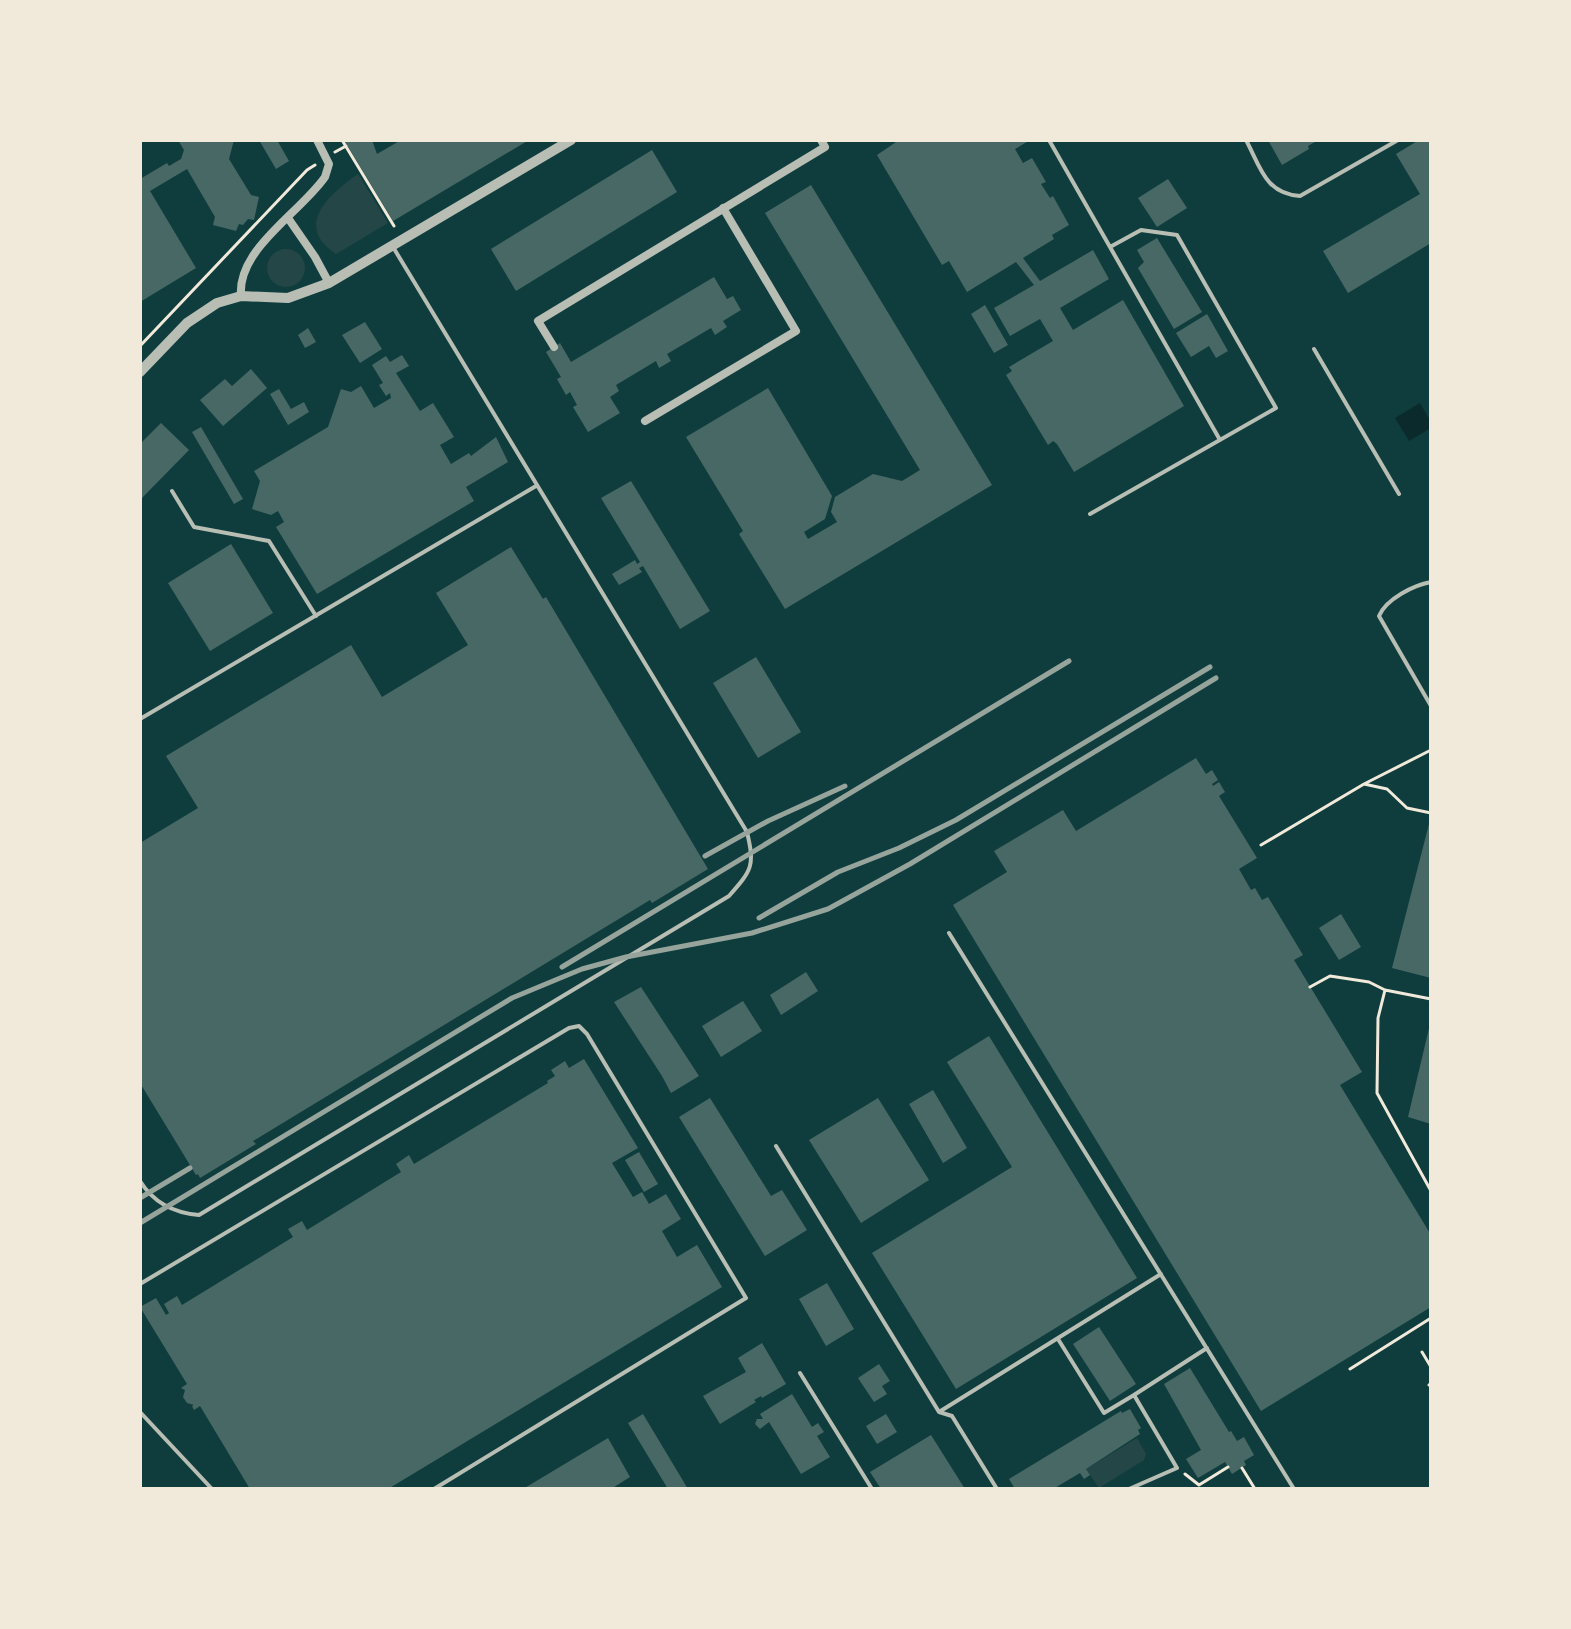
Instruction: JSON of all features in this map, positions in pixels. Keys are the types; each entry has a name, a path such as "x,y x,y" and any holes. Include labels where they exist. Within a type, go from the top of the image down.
{"street":[{"path":"241,296 240,285 246,264 325,177 329,164 317,140"},
{"path":"140,372 187,323 217,303 241,296 288,298 329,283 571,140"},
{"path":"554,347 538,321 823,143"},
{"path":"645,421 796,331 723,208"},
{"path":"288,218 329,283"}],"lane":[{"path":"1049,140 1220,440"},
{"path":"1246,140 1263,176 1271,185 1289,196 1300,196 1398,140"},
{"path":"1090,514 1276,408 1177,235 1141,230 1110,247"},
{"path":"140,1181 148,1194 168,1207 182,1214 199,1215 729,896 750,873 752,857 747,832 393,247"},
{"path":"1314,349 1399,494"},
{"path":"140,719 536,486"},
{"path":"172,491 194,527 269,541 316,616"},
{"path":"1430,704 1379,616 1385,605 1420,584 1431,582"},
{"path":"949,933 1294,1489"},
{"path":"140,1284 569,1028 579,1026 587,1034 746,1298 434,1489"},
{"path":"776,1146 939,1412 952,1416 997,1489"},
{"path":"939,1412 1161,1274"},
{"path":"1058,1339 1104,1413 1207,1348"},
{"path":"800,1373 872,1489"},
{"path":"1129,1489 1177,1468 1134,1395"},
{"path":"140,1412 212,1489"},
{"path":"444,1483 448,1489"}],"path":[{"path":"342,140 394,226"},
{"path":"140,346 307,170 326,157"},
{"path":"1261,845 1364,784 1431,750"},
{"path":"1364,784 1387,789 1407,808 1431,813"},
{"path":"1310,987 1330,976 1369,982 1385,990 1431,999"},
{"path":"1385,990 1378,1018 1377,1093 1431,1191"},
{"path":"1350,1369 1391,1348 1431,1318"},
{"path":"1422,1352 1431,1367"},
{"path":"1177,1468 1199,1485 1228,1467"},
{"path":"1242,1468 1255,1489"}],"shaded area":[{"path":"358,174 388,223 336,254 323,243 316,222 327,201"},
{"path":"286,249 299,255 305,268 299,281 286,287 273,281 267,268 273,255"},
{"path":"1420,403 1431,422 1431,428 1409,441 1395,418"},
{"path":"1137,1438 1146,1454 1144,1460 1099,1488 1086,1469"}],"building":[{"path":"178,140 234,140 229,159 251,195 259,197 254,220 248,219 243,225 239,224 236,231 213,225 215,217 187,169 150,191 196,268 140,302 140,179 167,163 169,166 181,159 184,150"},
{"path":"259,140 277,140 289,161 276,169"},
{"path":"344,140 372,140 377,154 401,140 529,140 393,221"},
{"path":"899,140 1030,140 1015,149 1023,163 1032,158 1046,182 1041,184 1050,198 1053,196 1069,225 1052,235 1054,239 1023,258 1040,281 1093,250 1109,279 1060,308 1073,330 1123,300 1184,406 1074,472 1057,444 1053,441 1048,445 1006,375 1012,371 1009,367 1053,341 1040,319 1010,336 994,308 1034,285 1016,262 967,292 949,261 942,265 877,155"},
{"path":"1268,140 1318,140 1282,165"},
{"path":"1419,140 1431,140 1431,243 1348,293 1323,251 1420,194 1396,154"},
{"path":"652,150 677,192 516,291 491,249"},
{"path":"1168,179 1187,208 1157,227 1138,198"},
{"path":"811,185 992,485 785,609 739,534 743,531 686,437 768,388 832,496 825,519 804,532 808,539 837,522 831,512 835,497 873,474 902,481 920,470 765,213"},
{"path":"1157,238 1202,312 1174,329 1138,268 1144,262 1137,250"},
{"path":"714,277 727,299 733,296 741,310 723,321 727,327 715,335 711,328 667,354 671,361 659,368 656,361 616,385 619,391 610,397 620,413 588,432 573,407 577,405 570,392 566,395 557,379 561,377 546,352 560,343 571,362"},
{"path":"985,305 1008,345 994,353 971,314"},
{"path":"1207,314 1228,351 1216,358 1209,346 1191,357 1176,333"},
{"path":"365,322 382,349 360,363 342,335"},
{"path":"308,328 316,342 305,348 298,335"},
{"path":"402,355 409,366 396,373 420,411 433,403 454,437 440,445 451,464 469,453 471,456 496,437 508,462 466,487 474,501 317,594 276,527 284,522 278,511 271,515 252,509 260,481 254,471 328,427 341,389 351,392 361,386 374,408 391,398 390,393 386,396 379,385 383,383 372,365 386,356 390,362"},
{"path":"251,369 267,388 223,426 200,400 225,379 232,386"},
{"path":"279,389 291,409 304,402 309,412 288,425 270,394"},
{"path":"161,423 189,450 142,498 140,444"},
{"path":"201,427 243,499 234,504 192,432"},
{"path":"631,481 710,611 680,629 643,566 639,568 642,572 619,585 612,574 635,560 637,564 640,562 601,498"},
{"path":"231,544 273,613 210,651 168,583"},
{"path":"511,547 543,599 546,597 708,869 652,903 650,900 253,1141 256,1144 200,1178 140,1083 140,843 198,808 166,756 351,645 382,697 468,645 436,593"},
{"path":"756,657 801,732 758,758 713,683"},
{"path":"1196,758 1206,774 1212,770 1218,780 1213,786 1219,782 1225,792 1219,796 1257,858 1239,869 1251,890 1255,888 1262,900 1268,897 1303,955 1294,960 1362,1072 1340,1085 1431,1235 1431,1307 1261,1411 953,905 1007,872 994,851 1063,810 1076,831"},
{"path":"1431,820 1431,978 1392,968"},
{"path":"1341,914 1361,947 1339,960 1319,928"},
{"path":"806,972 818,991 781,1015 770,995"},
{"path":"641,987 699,1076 671,1093 614,1002"},
{"path":"743,1001 762,1031 721,1057 702,1026"},
{"path":"1431,1025 1431,1124 1408,1117"},
{"path":"989,1036 1137,1278 956,1389 872,1253 1012,1167 947,1062"},
{"path":"584,1059 638,1148 612,1163 633,1197 642,1192 649,1204 666,1194 681,1219 662,1231 677,1257 697,1245 722,1287 388,1489 250,1489 200,1406 194,1410 194,1405 187,1403 183,1397 185,1390 181,1388 187,1384 140,1307 156,1298 166,1315 169,1313 164,1304 177,1296 182,1305 293,1237 288,1229 302,1221 307,1230 401,1172 396,1164 409,1155 414,1164 548,1083 555,1076 551,1070 565,1061 569,1068"},
{"path":"933,1090 967,1148 943,1163 909,1104"},
{"path":"710,1098 771,1196 782,1190 807,1230 765,1256 679,1117"},
{"path":"878,1098 929,1180 861,1223 809,1140"},
{"path":"639,1152 658,1184 644,1192 625,1160"},
{"path":"827,1283 854,1329 826,1346 799,1299"},
{"path":"1099,1327 1136,1384 1110,1401 1073,1344"},
{"path":"762,1343 786,1384 754,1400 756,1402 720,1424 703,1396 746,1372 738,1358"},
{"path":"879,1364 890,1381 882,1386 887,1394 874,1402 858,1378"},
{"path":"1190,1368 1229,1432 1237,1441 1244,1437 1254,1455 1232,1474 1225,1462 1198,1478 1186,1459 1201,1450 1164,1384"},
{"path":"792,1394 812,1427 818,1423 824,1432 817,1436 830,1457 801,1474 769,1422 760,1429 755,1424 757,1419 763,1419 760,1414"},
{"path":"1130,1409 1141,1428 1138,1430 1140,1434 1086,1469 1090,1475 1084,1479 1080,1473 1053,1489 1015,1489 1009,1479 1121,1411"},
{"path":"643,1414 688,1489 668,1489 628,1423"},
{"path":"886,1414 897,1432 877,1444 866,1426"},
{"path":"931,1435 965,1489 881,1489 870,1472"},
{"path":"608,1438 630,1477 611,1489 523,1489"}],"railway":[{"path":"562,967 1069,661"},
{"path":"759,918 838,872 899,848 956,820 1210,667"},
{"path":"140,1223 512,998 582,969 626,957 752,933 828,909 910,864 1216,678"},
{"path":"705,856 768,821 845,786"},
{"path":"140,1198 190,1168"}]}
